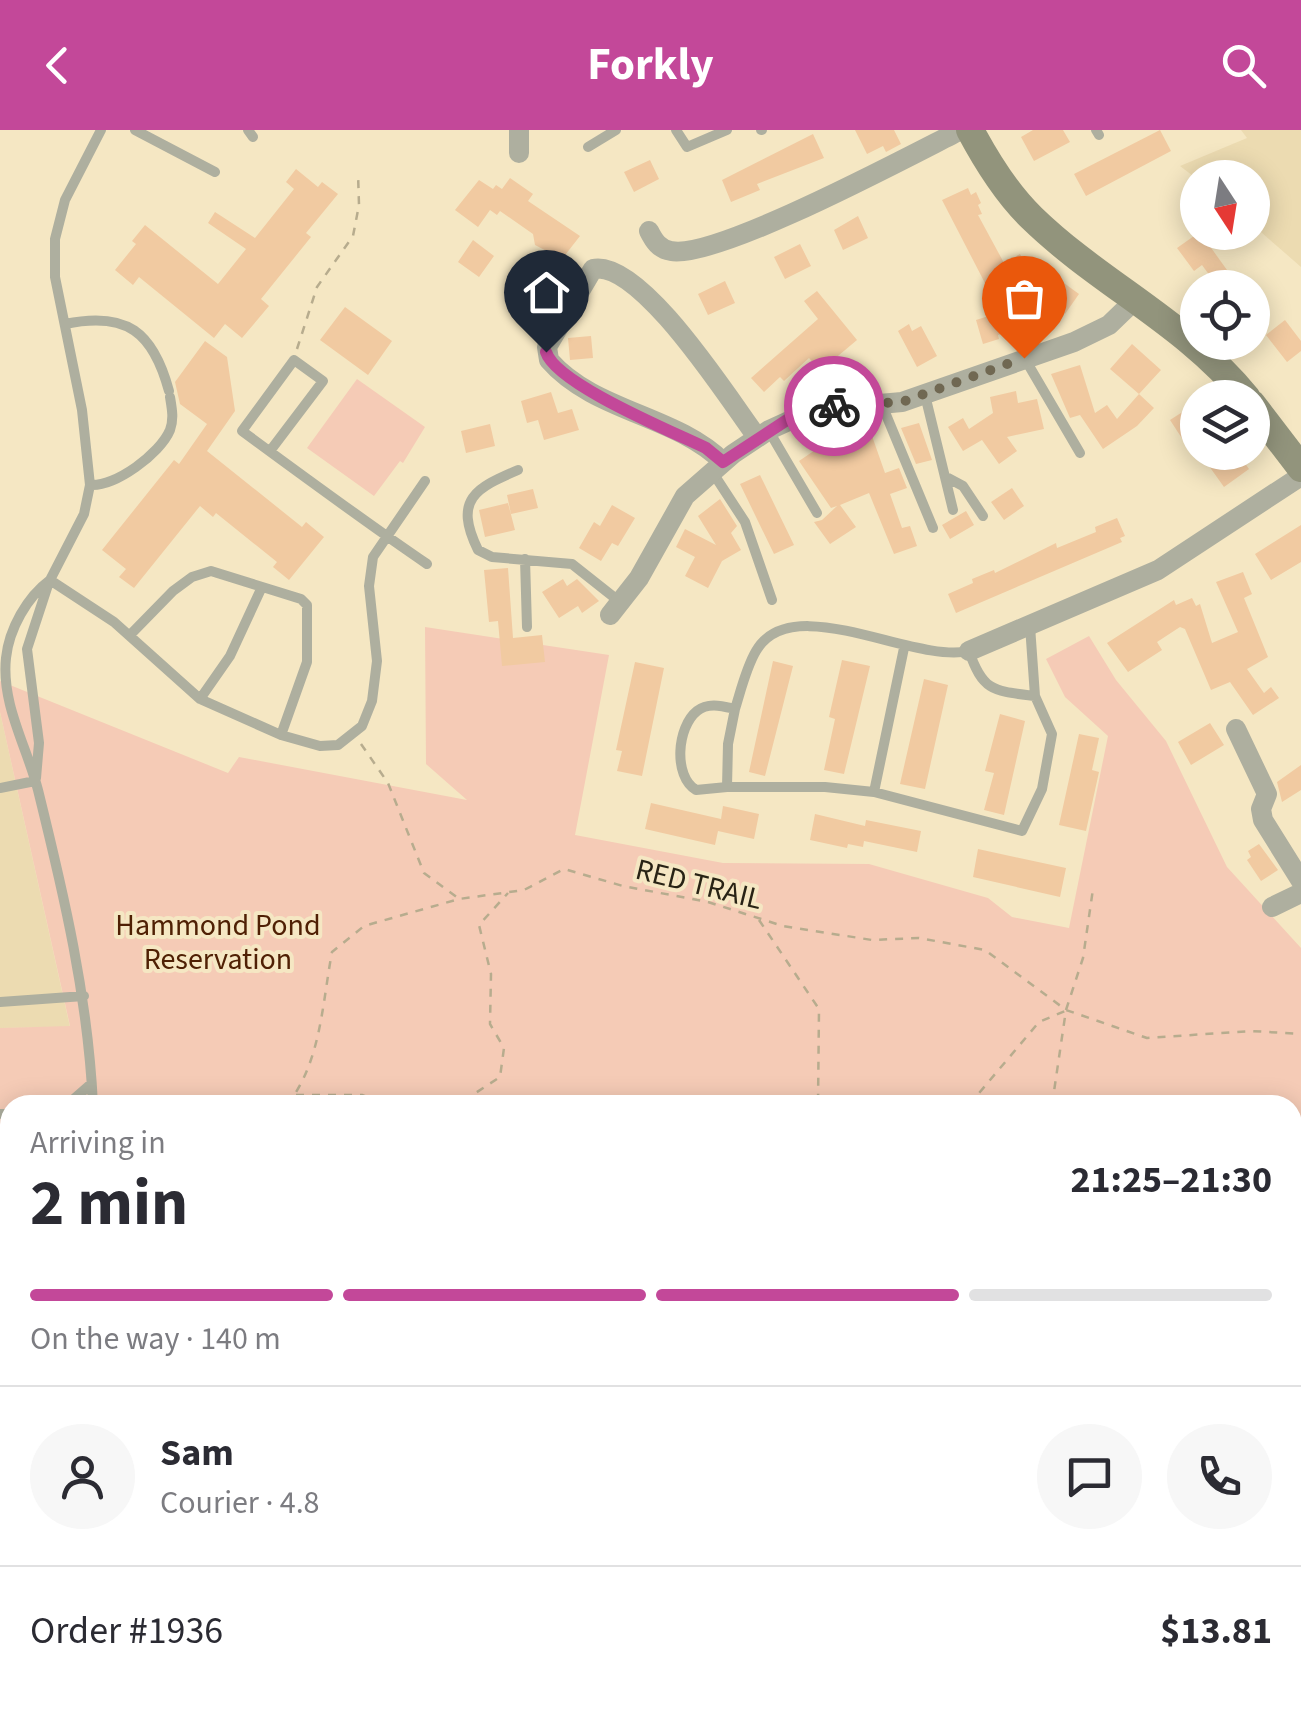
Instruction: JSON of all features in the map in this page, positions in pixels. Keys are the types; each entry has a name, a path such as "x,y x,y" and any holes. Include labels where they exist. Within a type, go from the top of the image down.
{"street":[{"path":"518,153 519,130"},
{"path":"649,231 658,245 670,251 707,246 970,131 997,176 1030,216 1196,344 1230,380"},
{"path":"718,467 706,448 596,394 548,360 547,348 592,269 608,270 656,304 763,433"},
{"path":"615,609 645,567 676,507 718,467 763,433 813,410 882,404 925,394 1110,326 1137,298"},
{"path":"1270,428 1301,468"},
{"path":"969,651 1170,563 1301,476"},
{"path":"1236,728 1268,794 1262,809 1263,820 1301,881"},
{"path":"1272,906 1301,893"}],"lane":[{"path":"36,781 38,742 27,649 50,580 84,514 90,485 84,424 56,277 55,239 65,200 101,130"},
{"path":"135,130 215,172"},
{"path":"588,147 616,130"},
{"path":"676,130 688,147 727,130"},
{"path":"65,324 110,320 139,332 157,354 170,394 172,426 160,445 112,480 90,485"},
{"path":"1024,358 1080,452"},
{"path":"270,452 322,381 294,360 242,431 270,452 385,535 427,564"},
{"path":"925,394 948,478 952,510"},
{"path":"882,404 933,528"},
{"path":"763,433 817,513"},
{"path":"718,467 746,522 772,600"},
{"path":"518,470 475,491 470,502 473,538 482,553 572,564 615,609"},
{"path":"948,478 963,486 983,516"},
{"path":"50,580 130,635 200,700 281,734 329,747 355,735 368,716 375,684 377,641 369,572 385,535 425,481"},
{"path":"525,559 527,627"},
{"path":"130,635 147,614 192,576 211,572 292,595 307,605 307,662 281,734"},
{"path":"50,580 35,593 22,614 6,659 16,729 36,781 84,996 93,1095"},
{"path":"200,700 230,656 261,589"},
{"path":"735,709 715,705 698,710 691,717 679,764 681,776 696,790 825,787 874,792 1022,831 1042,789 1052,734 1035,696 1030,626"},
{"path":"727,787 728,744 735,709 758,647 784,630 828,627 865,634 904,648 942,654 969,651 979,676 992,688 1035,696"},
{"path":"874,792 893,686 904,648"},
{"path":"0,788 36,781"},
{"path":"0,1002 84,996"},
{"path":"79,1095 92,1084"}],"path":[{"path":"294,360 316,287 353,236 360,205 358,173"},
{"path":"355,735 388,783 424,873 459,899"},
{"name":"RED TRAIL","path":"295,1095 317,1050 318,1020 332,952 364,926 459,899 524,890 564,869 623,886 708,902 783,926 872,940 919,938 984,950 1066,1010 1147,1038 1251,1031 1301,1034"},
{"path":"1053,1095 1066,1010 1082,958 1093,889"},
{"path":"473,1095 500,1077 504,1048 490,1024 491,974 479,925 508,892"},
{"path":"756,918 820,1009 818,1095"},
{"path":"977,1095 1040,1022 1066,1010"},
{"path":"295,1095 362,1095"}],"shaded area":[{"path":"1241,130 1301,130 1301,267 1270,240 1270,160 1194,160 1247,138"},
{"path":"0,712 70,1027 0,1028"}],"green space":[{"path":"357,379 425,427 403,463 400,461 374,496 307,448"},
{"name":"Hammond Pond Reservation","path":"425,627 609,655 575,835 723,863 869,864 988,898 1012,917 1069,928 1108,736 1065,697 1046,659 1089,636 1116,680 1166,741 1227,867 1301,948 1301,1095 0,1095 0,1028 70,1026 0,712 0,681 228,773 239,757 467,800 426,764"}],"building":[{"path":"855,130 894,130 901,144 886,152 883,146 867,154"},
{"path":"1033,130 1063,130 1070,142 1034,161 1021,137"},
{"path":"1160,130 1171,151 1086,196 1074,174"},
{"path":"813,134 824,158 757,184 760,190 731,202 722,180"},
{"path":"650,160 659,179 634,192 624,172"},
{"path":"296,169 318,187 322,182 338,194 306,233 311,237 261,299 269,306 242,338 225,324 214,338 139,277 133,285 115,270 136,244 132,241 145,225 218,284 246,249 208,223 215,212 255,238 294,189 286,182"},
{"path":"510,178 533,194 528,201 580,236 562,259 535,245 533,234 500,211 497,215 490,210 478,227 455,210 479,180 493,189 496,185 502,189"},
{"path":"968,188 971,195 976,192 982,214 978,215 1004,263 1020,254 1031,274 1019,281 1015,278 1028,326 983,344 976,320 995,314 987,287 942,200"},
{"path":"858,216 868,238 843,250 834,230"},
{"path":"473,240 494,256 479,277 458,262"},
{"path":"800,244 811,266 785,279 774,257"},
{"path":"1177,248 1213,250 1227,270 1206,270 1202,265 1193,270"},
{"path":"1057,278 1079,294 1065,314 1043,298"},
{"path":"725,281 735,303 708,315 698,294"},
{"path":"519,290 527,298 531,294 549,313 540,322 525,306 518,313 507,302"},
{"path":"817,291 857,340 820,371 809,358 784,381 780,377 764,392 751,378 818,319 804,301"},
{"path":"345,307 392,341 368,375 320,340"},
{"path":"1285,320 1301,341 1301,351 1287,362 1270,340 1270,332"},
{"path":"909,324 912,331 921,326 937,356 917,367 898,331"},
{"path":"591,336 593,358 570,360 568,338"},
{"path":"205,341 227,357 235,411 207,451 302,527 306,522 324,537 289,580 273,567 277,562 216,513 213,517 200,506 134,588 119,577 126,569 102,550 174,460 179,464 207,424 180,404 175,382"},
{"path":"1132,344 1161,370 1139,394 1110,369"},
{"path":"1080,365 1095,413 1107,405 1117,419 1139,394 1154,408 1137,426 1103,449 1080,415 1070,418 1051,374"},
{"path":"1016,391 1018,403 1037,399 1044,429 1007,437 1017,451 999,464 982,440 963,451 948,427 963,418 969,429 993,413 990,397"},
{"path":"551,392 558,413 572,409 579,430 544,440 538,420 527,423 521,401"},
{"path":"1180,414 1180,435 1170,420"},
{"path":"919,423 932,460 916,464 901,428"},
{"path":"490,424 495,446 466,453 461,431"},
{"path":"872,436 885,473 899,468 907,488 890,494 902,528 910,526 917,546 894,554 869,493 840,505 856,527 830,544 814,522 837,506 831,508 799,461 824,444 829,451"},
{"path":"1212,470 1248,470 1224,487"},
{"path":"760,475 794,545 774,554 740,484"},
{"path":"1012,488 1024,506 1004,520 991,502"},
{"path":"533,489 538,508 511,514 507,495"},
{"path":"720,499 737,526 731,533 741,550 722,561 708,588 685,576 695,557 676,547 685,529 716,545 698,516"},
{"path":"508,503 515,530 485,537 479,510"},
{"path":"612,505 635,518 618,546 612,543 601,561 579,548 594,522 600,526"},
{"path":"966,511 974,525 950,539 942,525"},
{"path":"1117,518 1125,536 1120,538 1122,542 956,613 948,594 973,583 972,579 994,570 995,573 1056,543 1057,548 1096,532 1095,527"},
{"path":"1301,525 1301,562 1271,580 1255,554"},
{"path":"508,568 513,638 542,635 545,662 502,666 498,621 489,622 484,570"},
{"path":"1243,572 1252,594 1244,598 1268,657 1247,669 1264,693 1271,687 1279,698 1253,715 1230,682 1211,690 1185,629 1180,627 1157,642 1162,650 1128,672 1107,643 1174,600 1176,605 1192,598 1196,606 1200,604 1212,643 1238,632 1216,582"},
{"path":"563,579 567,586 577,579 599,601 582,613 578,606 559,618 542,592"},
{"path":"842,660 870,666 844,774 824,770 835,719 829,717"},
{"path":"773,661 793,666 765,776 749,772"},
{"path":"635,662 664,668 642,776 617,771 622,751 616,750"},
{"path":"924,679 948,685 925,789 900,784"},
{"path":"1000,714 1025,721 1004,815 984,810 994,773 985,771"},
{"path":"1210,723 1224,745 1191,765 1178,742"},
{"path":"1079,734 1099,738 1092,770 1099,772 1086,831 1059,825"},
{"path":"1301,765 1301,790 1282,802 1277,782"},
{"path":"651,803 721,819 723,806 759,814 754,839 718,831 715,845 645,829"},
{"path":"815,814 865,826 866,820 921,831 917,852 864,841 863,847 848,844 847,848 810,840"},
{"path":"1259,844 1278,870 1261,881 1247,860 1251,857 1248,851"},
{"path":"978,849 1066,868 1060,897 973,877"}],"way so far":[{"path":"834,406 902,402 1024,358"}],"route":[{"path":"546,352 551,364 574,380 706,448 723,462 790,418 834,406"}]}
